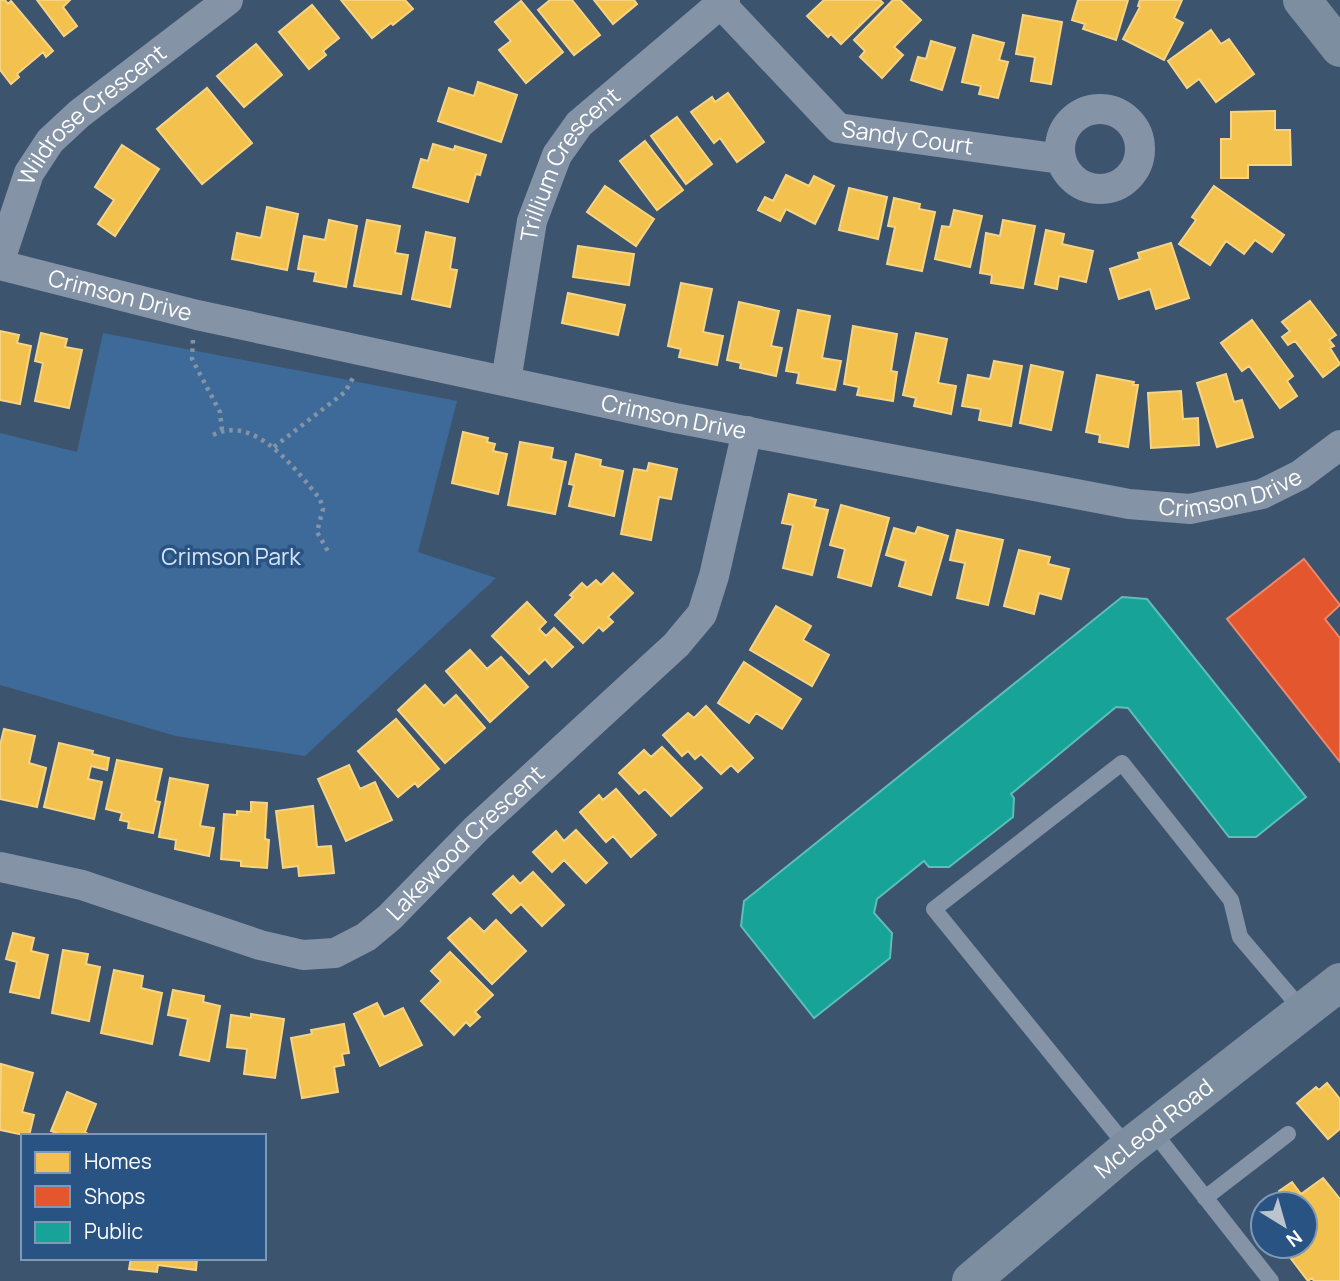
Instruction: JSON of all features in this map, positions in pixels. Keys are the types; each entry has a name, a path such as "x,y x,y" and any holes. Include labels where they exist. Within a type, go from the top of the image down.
{"main road":[{"path":"1302,0 1340,48"},
{"name":"McLeod Road","path":"986,1276 1140,1139 1340,982"}],"street":[{"name":"Wildrose Crescent","path":"0,260 29,173 50,141 79,114 228,0"},
{"name":"Sandy Court","path":"723,2 838,128 1061,159"},
{"name":"Trillium Crescent","path":"506,381 532,221 557,155 579,124 723,2"},
{"name":"Crimson Drive","path":"0,265 197,314 676,418 1129,504 1190,509 1262,494 1300,475 1340,445"},
{"name":"Lakewood Crescent","path":"0,867 82,885 260,945 303,955 335,953 366,937 390,917 476,829 676,645 702,614 714,576 747,431"}],"lane":[{"path":"1271,1281 1205,1198 1140,1139 934,909 1122,763 1231,900 1240,937 1303,1011"},
{"path":"1205,1198 1288,1134"}],"path":[{"path":"197,314 192,359 220,412 222,430"},
{"path":"274,447 345,391 368,351"},
{"path":"213,435 222,430 260,437 274,447 320,499 323,509 317,532 329,553"}],"green space":[{"name":"Crimson Park","path":"103,333 457,401 418,552 496,578 305,756 176,736 0,685 0,433 77,452"}],"building: Homes":[{"path":"0,0 5,0 8,4 11,1 53,51 46,57 43,52 17,74 19,77 11,84 0,70"},
{"path":"37,0 70,0 63,7 77,26 64,36"},
{"path":"341,0 405,0 413,9 372,38"},
{"path":"550,0 572,0 600,35 574,55 538,10"},
{"path":"594,0 634,0 637,4 613,24"},
{"path":"824,0 880,0 883,3 841,44 831,34 828,37 807,16"},
{"path":"893,0 900,0 921,20 894,47 903,55 882,78 860,57 865,51 854,40"},
{"path":"1078,0 1128,0 1116,40 1083,29 1085,24 1072,20"},
{"path":"1140,0 1182,0 1174,18 1183,23 1164,60 1123,39 1140,7"},
{"path":"521,1 563,52 526,83 499,50 511,41 495,22"},
{"path":"312,5 339,38 323,51 326,55 309,69 279,32"},
{"path":"1023,15 1062,22 1051,84 1031,81 1035,57 1016,54"},
{"path":"1211,30 1221,44 1229,39 1254,74 1216,102 1199,79 1187,88 1168,61"},
{"path":"973,35 1004,43 999,60 1008,62 998,98 979,94 981,86 962,82"},
{"path":"931,41 955,48 942,90 911,80 918,57 926,59"},
{"path":"256,44 282,75 244,107 217,76"},
{"path":"478,82 517,95 501,142 438,121 449,88 474,96"},
{"path":"207,88 252,143 202,184 157,129"},
{"path":"728,93 764,142 737,162 720,138 714,143 691,112 712,97 715,102"},
{"path":"1275,111 1275,130 1290,130 1291,165 1248,165 1248,178 1221,178 1221,139 1231,139 1231,112"},
{"path":"677,117 712,164 686,184 651,136"},
{"path":"645,141 683,190 657,210 620,161"},
{"path":"433,144 454,150 455,146 486,155 480,175 476,174 468,202 413,187 421,159 428,161"},
{"path":"122,145 159,169 115,236 98,224 114,200 95,187"},
{"path":"786,175 809,186 814,176 834,186 815,224 786,209 780,221 758,210 765,197 773,201"},
{"path":"605,186 654,219 636,246 587,212"},
{"path":"1214,186 1284,235 1272,252 1255,240 1244,254 1226,241 1210,265 1179,244 1196,220 1192,217"},
{"path":"849,188 887,197 878,239 839,230"},
{"path":"894,198 920,204 919,209 935,212 922,271 887,264 895,227 888,226"},
{"path":"267,207 298,214 287,270 232,259 237,233 261,238"},
{"path":"954,210 982,216 970,267 935,259 942,226 950,227"},
{"path":"329,220 357,226 346,287 314,281 316,272 298,269 304,236 325,240"},
{"path":"367,220 400,226 395,253 408,255 401,294 354,286"},
{"path":"1003,220 1035,226 1023,288 991,283 992,275 980,273 986,233 1000,236"},
{"path":"1046,230 1064,234 1062,244 1093,251 1086,282 1059,276 1057,289 1035,284"},
{"path":"426,232 455,238 450,269 457,270 450,307 412,299"},
{"path":"1171,243 1189,298 1156,309 1150,289 1119,299 1110,269 1140,259 1138,253"},
{"path":"578,246 634,254 629,285 573,277"},
{"path":"681,283 712,289 703,332 723,336 717,365 679,357 681,349 668,346"},
{"path":"568,293 625,305 618,335 562,323"},
{"path":"1310,301 1336,335 1329,340 1334,346 1330,348 1340,364 1323,377 1295,341 1288,345 1282,337 1290,331 1282,322"},
{"path":"739,302 779,311 771,346 782,348 776,376 740,368 741,363 727,360"},
{"path":"798,310 830,316 822,358 841,361 835,390 797,383 799,373 786,371"},
{"path":"1252,320 1293,376 1287,381 1297,396 1280,408 1249,366 1242,371 1221,343"},
{"path":"853,326 897,334 891,371 897,372 893,401 857,395 859,387 844,384"},
{"path":"0,331 19,335 17,343 31,346 20,404 0,400"},
{"path":"41,333 67,339 65,347 82,350 69,408 35,401 43,363 35,361"},
{"path":"916,333 947,339 938,383 956,386 951,414 914,406 916,398 903,395"},
{"path":"994,361 1022,366 1011,426 979,420 981,409 962,406 968,375 990,379"},
{"path":"1031,365 1063,372 1051,430 1020,423"},
{"path":"1226,374 1234,402 1242,400 1253,437 1217,447 1197,383"},
{"path":"1097,375 1138,385 1128,447 1099,442 1100,435 1086,432"},
{"path":"1181,391 1183,419 1198,418 1199,445 1151,448 1148,393"},
{"path":"463,432 488,438 487,442 495,444 493,451 507,454 498,494 452,483"},
{"path":"520,442 553,448 551,459 566,462 555,514 508,505"},
{"path":"576,454 601,460 600,466 623,471 614,516 569,506 574,485 569,484"},
{"path":"649,463 677,469 671,499 659,497 651,540 621,534 634,469 647,471"},
{"path":"789,494 816,500 814,507 828,510 812,575 783,568 793,525 782,523"},
{"path":"841,505 889,518 871,586 838,577 845,549 830,545"},
{"path":"918,527 948,536 931,595 899,586 906,561 886,555 894,528 915,534"},
{"path":"957,530 1003,540 988,605 957,598 965,563 950,560"},
{"path":"1019,550 1050,557 1048,564 1069,569 1061,599 1039,593 1034,614 1004,606"},
{"path":"613,573 633,593 608,617 613,622 603,631 599,627 583,643 555,615 573,597 570,595 582,583 587,588 596,580 601,585"},
{"path":"527,602 546,622 539,629 546,636 554,628 573,647 552,667 545,659 529,674 492,636"},
{"path":"776,606 811,626 803,640 829,655 812,686 750,650"},
{"path":"470,650 487,669 501,657 528,687 490,722 446,671"},
{"path":"744,662 801,699 782,729 756,713 749,723 718,703"},
{"path":"425,685 444,706 456,695 485,728 445,763 398,710"},
{"path":"706,706 753,758 738,772 731,765 721,774 701,754 695,759 688,751 682,756 663,735 688,713 694,718"},
{"path":"396,719 439,769 418,787 415,783 398,797 358,751"},
{"path":"4,729 35,736 29,763 46,768 37,807 0,799 0,745"},
{"path":"59,743 93,751 92,754 109,758 107,770 91,766 88,779 102,782 94,819 44,807"},
{"path":"662,747 702,788 671,816 645,789 639,794 619,773 644,750 651,757"},
{"path":"117,760 162,769 155,801 160,802 153,833 128,828 129,822 120,820 122,813 106,809"},
{"path":"349,765 360,789 375,782 392,820 346,841 318,779"},
{"path":"170,778 208,785 200,826 214,828 209,856 175,849 176,840 159,837"},
{"path":"616,789 656,835 631,857 613,836 606,842 580,812 599,795 603,800"},
{"path":"251,802 267,803 267,868 241,866 241,861 221,859 224,814 251,812"},
{"path":"313,806 317,847 331,846 334,873 299,876 298,866 283,868 276,811"},
{"path":"576,830 607,863 586,883 564,860 552,872 533,852 556,831 564,841"},
{"path":"533,872 564,905 542,926 521,904 511,913 493,894 513,876 520,884"},
{"path":"470,918 484,932 496,920 526,951 492,984 448,938"},
{"path":"13,933 34,938 31,951 48,955 39,998 10,992 17,962 6,959"},
{"path":"63,950 88,954 86,964 100,967 89,1021 52,1013"},
{"path":"450,952 493,995 475,1012 480,1017 470,1026 466,1022 454,1035 421,1001 441,981 431,971"},
{"path":"114,970 143,976 141,988 162,993 152,1044 101,1033"},
{"path":"173,990 204,996 203,1002 220,1006 209,1061 180,1055 188,1019 168,1015"},
{"path":"377,1003 384,1017 403,1008 422,1045 380,1066 354,1014"},
{"path":"251,1014 284,1019 275,1078 244,1074 247,1049 227,1047 231,1015 251,1018"},
{"path":"344,1024 349,1053 342,1054 344,1065 334,1067 338,1092 302,1098 291,1038 312,1034 311,1030"},
{"path":"1,1064 33,1073 22,1112 34,1115 29,1134 0,1130"},
{"path":"1327,1083 1340,1099 1340,1129 1328,1139 1297,1103 1316,1087 1319,1090"},
{"path":"67,1092 96,1104 85,1132 88,1134 59,1134 51,1131"},
{"path":"1323,1178 1340,1199 1340,1281 1314,1281 1312,1278 1308,1281 1292,1260 1319,1260 1319,1190 1306,1190"},
{"path":"1292,1182 1298,1190 1280,1190"},
{"path":"131,1260 197,1260 196,1270 158,1265 157,1272 129,1269"}],"building: Shops":[{"path":"1304,559 1340,605 1325,619 1340,638 1340,762 1227,619"}],"building: Public":[{"path":"1122,597 1147,599 1306,797 1256,837 1229,837 1128,708 1116,707 1011,794 1014,798 1013,817 949,867 929,867 924,861 877,899 874,913 892,933 890,958 814,1018 741,926 744,901"}]}
